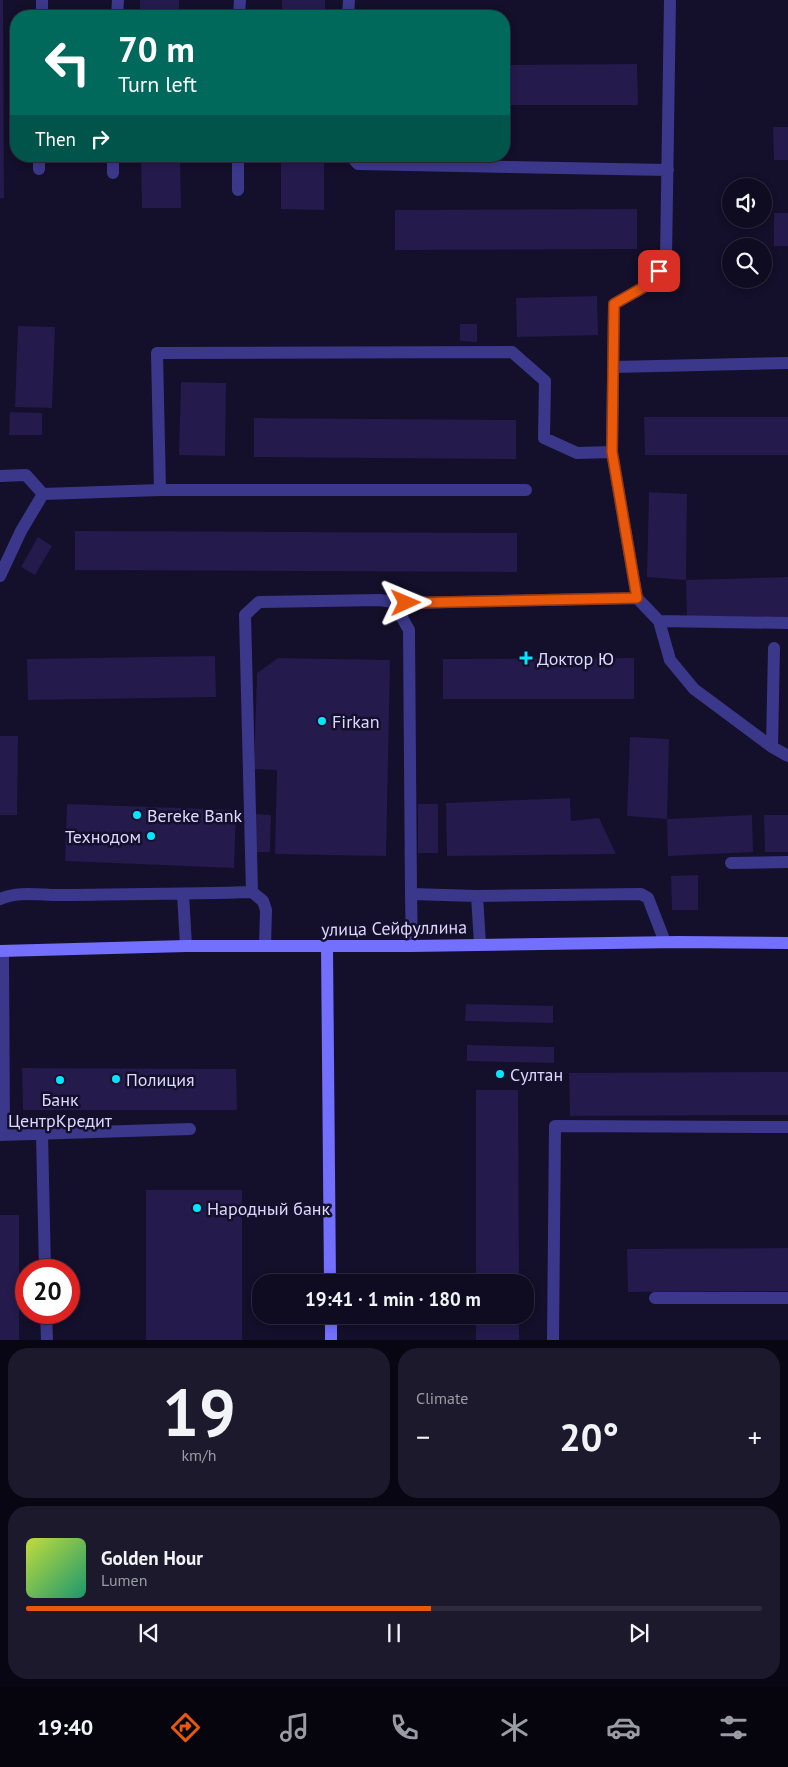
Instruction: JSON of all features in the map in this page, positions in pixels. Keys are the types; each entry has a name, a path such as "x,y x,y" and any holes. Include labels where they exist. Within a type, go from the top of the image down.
{"street":[{"name":"улица Сейфуллина","path":"2,951 186,946 327,947 665,942 788,943"},
{"path":"327,947 330,1274"},
{"path":"330,1324 331,1340"}],"lane":[{"path":"670,0 666,258 651,283 614,304 612,452 637,598 659,620 670,660 694,689 772,747 788,756"},
{"path":"112,173 113,162"},
{"path":"238,162 238,190"},
{"path":"356,162 358,164 668,170"},
{"path":"160,490 157,353 512,352 545,381 544,438 577,453 612,452"},
{"path":"614,367 788,363"},
{"path":"0,476 26,475 43,494"},
{"path":"43,494 160,490 526,490"},
{"path":"0,576 21,531 43,494"},
{"path":"406,603 637,598"},
{"path":"252,892 245,615 259,602 380,600 393,602 410,630 412,946"},
{"path":"659,620 788,623"},
{"path":"772,747 774,648"},
{"path":"732,863 788,862"},
{"path":"0,899 24,894 252,892 263,900 266,910 265,946"},
{"path":"182,894 186,946"},
{"path":"411,894 477,896 641,894 648,898 665,942"},
{"path":"477,896 480,944"},
{"path":"2,951 2,1135 190,1128"},
{"path":"553,1340 555,1126 788,1128"},
{"path":"42,1134 45,1259"},
{"path":"655,1298 788,1298"},
{"path":"46,1324 47,1340"}],"building":[{"path":"0,0 3,0 4,198 0,198"},
{"path":"140,0 179,0 179,10 140,10"},
{"path":"282,0 325,0 325,10 282,10"},
{"path":"637,64 638,105 510,105 510,65"},
{"path":"773,127 788,127 788,160 774,160"},
{"path":"141,162 180,162 181,208 142,208"},
{"path":"281,162 324,162 324,210 281,209"},
{"path":"637,209 637,249 395,250 395,210"},
{"path":"774,213 788,213 788,246 774,246"},
{"path":"597,296 598,335 517,337 516,298"},
{"path":"460,324 477,324 477,342 460,341"},
{"path":"18,326 55,327 52,408 15,407"},
{"path":"181,382 226,383 225,456 179,455"},
{"path":"10,412 42,413 42,435 9,435"},
{"path":"644,417 788,417 788,455 645,455"},
{"path":"254,418 516,420 516,459 254,457"},
{"path":"649,492 687,494 686,580 647,577"},
{"path":"75,531 517,533 517,572 75,570"},
{"path":"38,537 52,546 35,575 21,567"},
{"path":"788,577 788,618 687,620 686,580"},
{"path":"215,656 216,697 28,700 27,659"},
{"name":"Firkan","path":"278,658 390,660 386,856 275,854 277,770 254,769 257,673"},
{"path":"634,658 634,699 443,699 443,659"},
{"path":"0,736 18,736 17,815 0,815"},
{"path":"630,737 669,739 667,819 627,816"},
{"path":"570,798 571,821 599,818 616,854 447,856 446,803"},
{"name":"Технодом","path":"67,804 236,810 234,868 65,861"},
{"path":"418,804 438,804 438,853 418,853"},
{"path":"254,814 271,815 270,852 254,852"},
{"path":"752,815 753,852 668,856 667,819"},
{"path":"764,815 788,815 788,852 765,852"},
{"path":"698,875 698,910 672,910 671,876"},
{"path":"466,1004 553,1006 553,1023 465,1021"},
{"path":"467,1045 554,1047 554,1063 467,1061"},
{"path":"22,1068 236,1069 237,1110 23,1110"},
{"path":"788,1072 788,1115 570,1116 569,1073"},
{"path":"476,1090 518,1090 519,1274 476,1274"},
{"path":"146,1190 242,1190 242,1340 146,1340"},
{"path":"0,1215 19,1215 19,1259 15,1259 15,1324 19,1324 19,1340 0,1340"},
{"path":"788,1248 788,1291 628,1292 627,1249"},
{"path":"476,1324 519,1324 519,1340 476,1340"}],"place":[{"name":"Доктор Ю","path":"526,658"},
{"name":"Firkan","path":"322,721"},
{"name":"Bereke Bank","path":"137,815"},
{"name":"Технодом","path":"151,836"},
{"name":"Султан","path":"500,1074"},
{"name":"Полиция","path":"116,1079"},
{"name":"Банк ЦентрКредит","path":"60,1080"},
{"name":"Народный банк","path":"197,1208"}],"route":[{"path":"406,603 637,598 612,452 614,304 651,283 659,271"}]}
